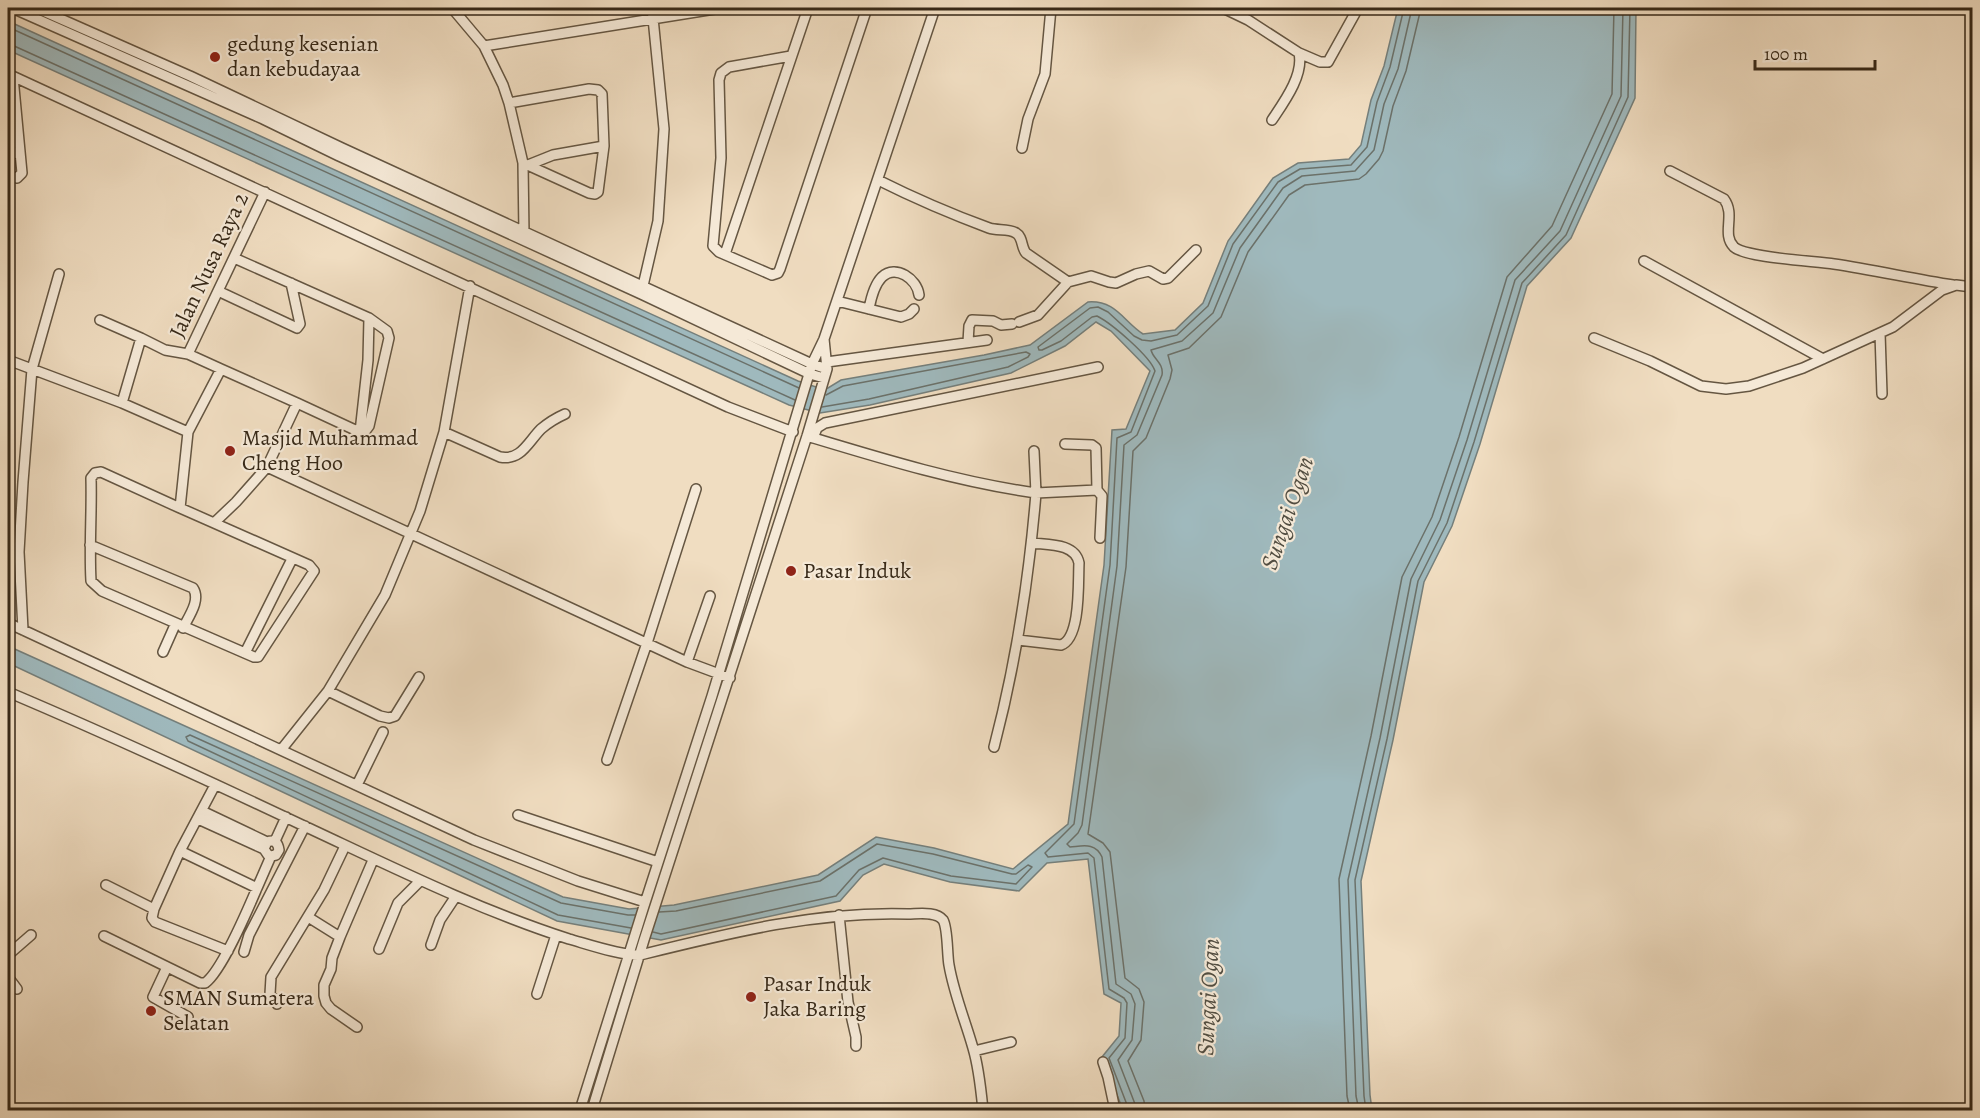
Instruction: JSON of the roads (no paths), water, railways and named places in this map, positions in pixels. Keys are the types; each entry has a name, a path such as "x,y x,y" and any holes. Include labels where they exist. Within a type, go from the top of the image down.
{"street":[{"path":"12,8 39,11 190,76 524,236"},
{"path":"452,8 484,46 509,102 526,164 524,236"},
{"path":"642,290 658,221 664,129 652,8"},
{"path":"484,46 721,8"},
{"path":"725,254 808,8"},
{"path":"791,56 729,67 720,76 721,158 713,243 715,249 769,275 776,275 780,269 867,8"},
{"path":"592,1110 640,955 639,939 644,904 719,675 812,364 824,339 935,8"},
{"path":"1022,148 1028,119 1045,74 1051,8"},
{"path":"1223,8 1248,20 1299,53 1320,62 1328,62 1358,8"},
{"path":"39,11 187,87 812,364 825,374"},
{"path":"1272,120 1289,93 1297,73 1299,53"},
{"path":"8,176 17,178 22,173 23,166 10,76"},
{"path":"10,76 470,286 728,407 793,432"},
{"path":"187,87 190,76"},
{"path":"509,102 589,89 598,90 603,97 604,146 600,189 594,194 526,164"},
{"path":"526,164 553,155 604,146"},
{"path":"8,152 20,154"},
{"path":"1670,171 1724,199 1728,204 1730,218 1729,238 1732,245 1739,250 1777,258 1832,264 1972,287"},
{"path":"878,180 935,207 990,228 1015,232 1020,236 1022,249 1026,253 1068,282"},
{"name":"Jalan Nusa Raya 2","path":"188,354 266,192"},
{"path":"968,342 969,326 972,320 993,321 1001,325 1016,323 1038,315 1068,282 1090,276 1113,283 1149,271 1163,279 1168,278 1196,250"},
{"path":"100,320 165,350 188,354 360,432 366,430 369,426 389,338 385,328 369,318 234,258"},
{"path":"1644,261 1823,359"},
{"path":"868,309 877,284 888,273 904,274 916,285 919,295"},
{"path":"23,630 19,552 22,482 33,369 59,274"},
{"path":"218,291 297,328 300,324 291,283"},
{"path":"1594,338 1650,361 1701,386 1726,389 1749,386 1774,379 1823,359 1893,327 1942,290 1956,285"},
{"path":"281,750 328,692 385,595 420,511 444,432 470,286"},
{"path":"642,290 809,378 968,342 987,340"},
{"path":"837,301 901,317 914,309"},
{"path":"360,432 368,360 369,318"},
{"path":"1880,333 1882,394"},
{"path":"122,404 141,338"},
{"path":"580,1110 630,955 656,903 810,437 813,414 825,374 824,339"},
{"path":"8,360 188,432"},
{"path":"810,437 817,428 825,423 1098,367"},
{"path":"180,508 188,432 221,369"},
{"path":"214,523 267,467 297,403"},
{"path":"444,432 507,458 518,455 545,425 564,414"},
{"path":"810,437 872,456 997,487 1036,493 1097,490"},
{"path":"1065,444 1092,445 1096,448 1097,490 1102,496 1100,538"},
{"path":"994,747 1018,640 1032,543 1036,493 1034,451"},
{"path":"267,467 687,662 730,678"},
{"path":"101,472 180,508 309,565 313,569 314,573 261,655 256,658 98,589 92,581 90,545 92,478 96,473 101,472"},
{"path":"607,760 696,489"},
{"path":"1018,640 1062,645 1069,640 1074,628 1079,563 1077,556 1064,548 1032,543"},
{"path":"90,545 192,588 195,592 196,600 163,652"},
{"path":"8,547 19,552"},
{"path":"245,654 292,559"},
{"path":"687,662 710,596"},
{"path":"8,623 474,840 644,904"},
{"path":"328,692 388,718 395,716 419,677"},
{"path":"8,692 305,826 420,881 556,935 630,955 640,955 740,930 839,915 928,914 942,919 955,991 974,1051 984,1110"},
{"path":"357,785 384,732"},
{"path":"215,785 180,851 152,917 155,922 228,951"},
{"path":"200,815 268,844"},
{"path":"518,815 658,862"},
{"path":"104,936 205,983 228,951 271,856 268,855 268,844 286,818"},
{"path":"244,952 249,935 305,826"},
{"path":"277,1004 270,994 271,977 324,890 345,846"},
{"path":"180,851 257,888"},
{"path":"357,1027 330,1010 324,996 324,985 332,969 332,958 340,937 373,860"},
{"path":"379,949 398,903 420,881"},
{"path":"106,885 154,909"},
{"path":"431,945 440,920 456,896"},
{"path":"839,915 848,1002 856,1046"},
{"path":"308,918 340,937"},
{"path":"8,955 31,935"},
{"path":"537,994 556,935"},
{"path":"167,967 153,997 188,1017"},
{"path":"8,977 17,990"},
{"path":"974,1051 1011,1042"},
{"path":"1103,1062 1115,1110"}],"water":[{"name":"Sungai Ogan","path":"1398,8 1636,8 1635,98 1571,238 1527,286 1480,444 1452,526 1424,582 1393,740 1361,881 1372,1110 1123,1110 1102,1057 1119,1036 1121,1003 1104,994 1088,859 1047,863 1019,891 950,882 884,864 863,875 840,901 661,940 557,921 8,663 8,646 563,897 629,909 674,905 818,875 876,837 934,848 1013,869 1068,824 1104,565 1112,430 1126,429 1150,371 1111,331 1096,322 1065,346 1011,373 870,405 820,413 789,405 8,50 8,21 798,381 822,389 841,380 1030,345 1088,302 1106,304 1143,334 1175,330 1203,303 1228,241 1273,178 1298,163 1349,159 1361,145 1371,100 1384,66"}],"place":[{"name":"gedung kesenian dan kebudayaa","path":"215,57"},
{"name":"Masjid Muhammad Cheng Hoo","path":"230,451"},
{"name":"Pasar Induk","path":"791,571"},
{"name":"Pasar Induk Jaka Baring","path":"751,997"},
{"name":"SMAN Sumatera Selatan","path":"151,1011"}]}
